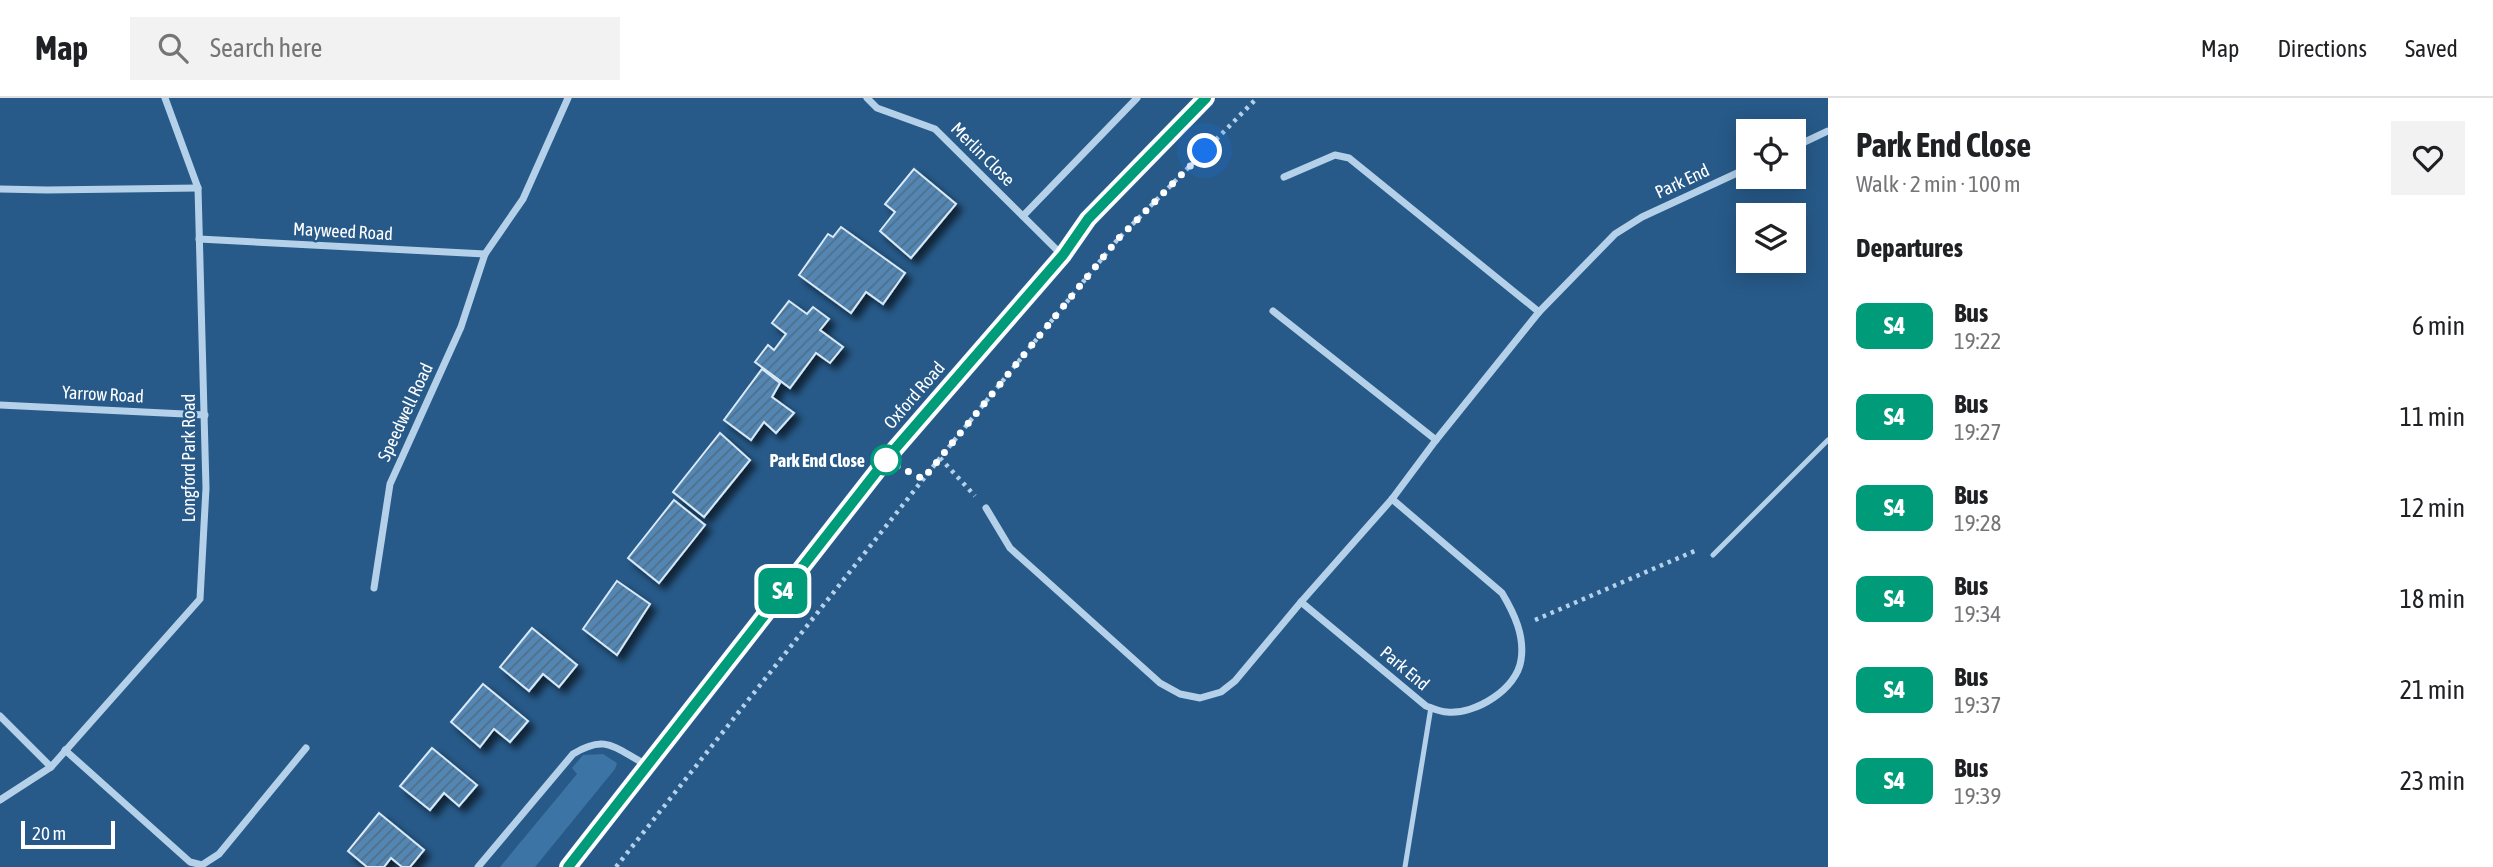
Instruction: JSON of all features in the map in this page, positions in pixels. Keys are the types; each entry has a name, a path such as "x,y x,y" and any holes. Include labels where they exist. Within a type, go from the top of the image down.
{"main road":[{"name":"Oxford Road","path":"568,867 888,457 1063,255 1088,219 1206,98"}],"street":[{"name":"Longford Park Road","path":"0,800 51,767 200,599 206,488 198,188 165,98"},
{"name":"Speedwell Road","path":"373,588 390,484 461,327 485,254 523,199 568,98"},
{"name":"Merlin Close","path":"867,98 877,108 935,129 1063,255"},
{"path":"1023,216 1136,98"},
{"path":"1806,141 1828,131"},
{"path":"1284,177 1335,155 1349,158 1539,312"},
{"name":"Park End","path":"986,508 1010,548 1160,683 1180,694 1200,698 1221,692 1235,681 1392,499 1539,312 1615,234 1642,217 1736,174"},
{"path":"0,189 198,188"},
{"name":"Mayweed Road","path":"199,239 485,254"},
{"path":"1273,311 1436,440"},
{"name":"Yarrow Road","path":"0,405 205,415"},
{"name":"Park End","path":"1301,602 1426,706 1447,712 1467,710 1487,702 1508,685 1521,662 1521,636 1502,593 1392,499"},
{"path":"0,716 51,767"},
{"path":"478,867 573,754 590,743 603,742 648,766"},
{"path":"65,750 190,862 202,865 219,854 306,748"}],"lane":[{"path":"1713,555 1828,440"},
{"path":"1405,867 1431,707"}],"path":[{"path":"616,867 940,458 1118,239 1257,98"},
{"path":"940,458 986,508"},
{"path":"1518,628 1733,535"}],"shaded area":[{"path":"603,754 617,763 615,769 535,867 500,867 577,774 572,768 583,755"}],"building":[{"path":"914,169 956,204 911,258 880,231 895,212 885,204"},
{"path":"841,227 905,273 883,304 866,292 851,313 799,275 828,234 833,237"},
{"path":"789,301 807,314 813,307 829,319 820,330 843,347 830,363 816,353 790,388 755,362 768,345 774,350 786,334 772,323"},
{"path":"762,369 780,383 772,397 794,413 776,433 764,422 751,440 724,420"},
{"path":"720,433 750,460 704,517 673,492"},
{"path":"674,500 705,525 659,583 628,558"},
{"path":"617,581 650,604 617,655 583,629"},
{"path":"532,628 577,665 559,687 543,674 529,691 500,667"},
{"path":"483,684 528,721 510,742 494,729 480,747 451,722"},
{"path":"432,748 477,785 459,806 444,793 430,810 400,786"},
{"path":"379,813 424,850 410,867 402,867 391,858 384,867 367,867 348,851"}],"bus line":[{"name":"S4","path":"568,867 888,457 1063,255 1088,219 1206,98"}],"place":[{"name":"Park End Close","path":"886,460"}],"route":[{"path":"886,460 923,479 1118,239 1205,151"}]}
